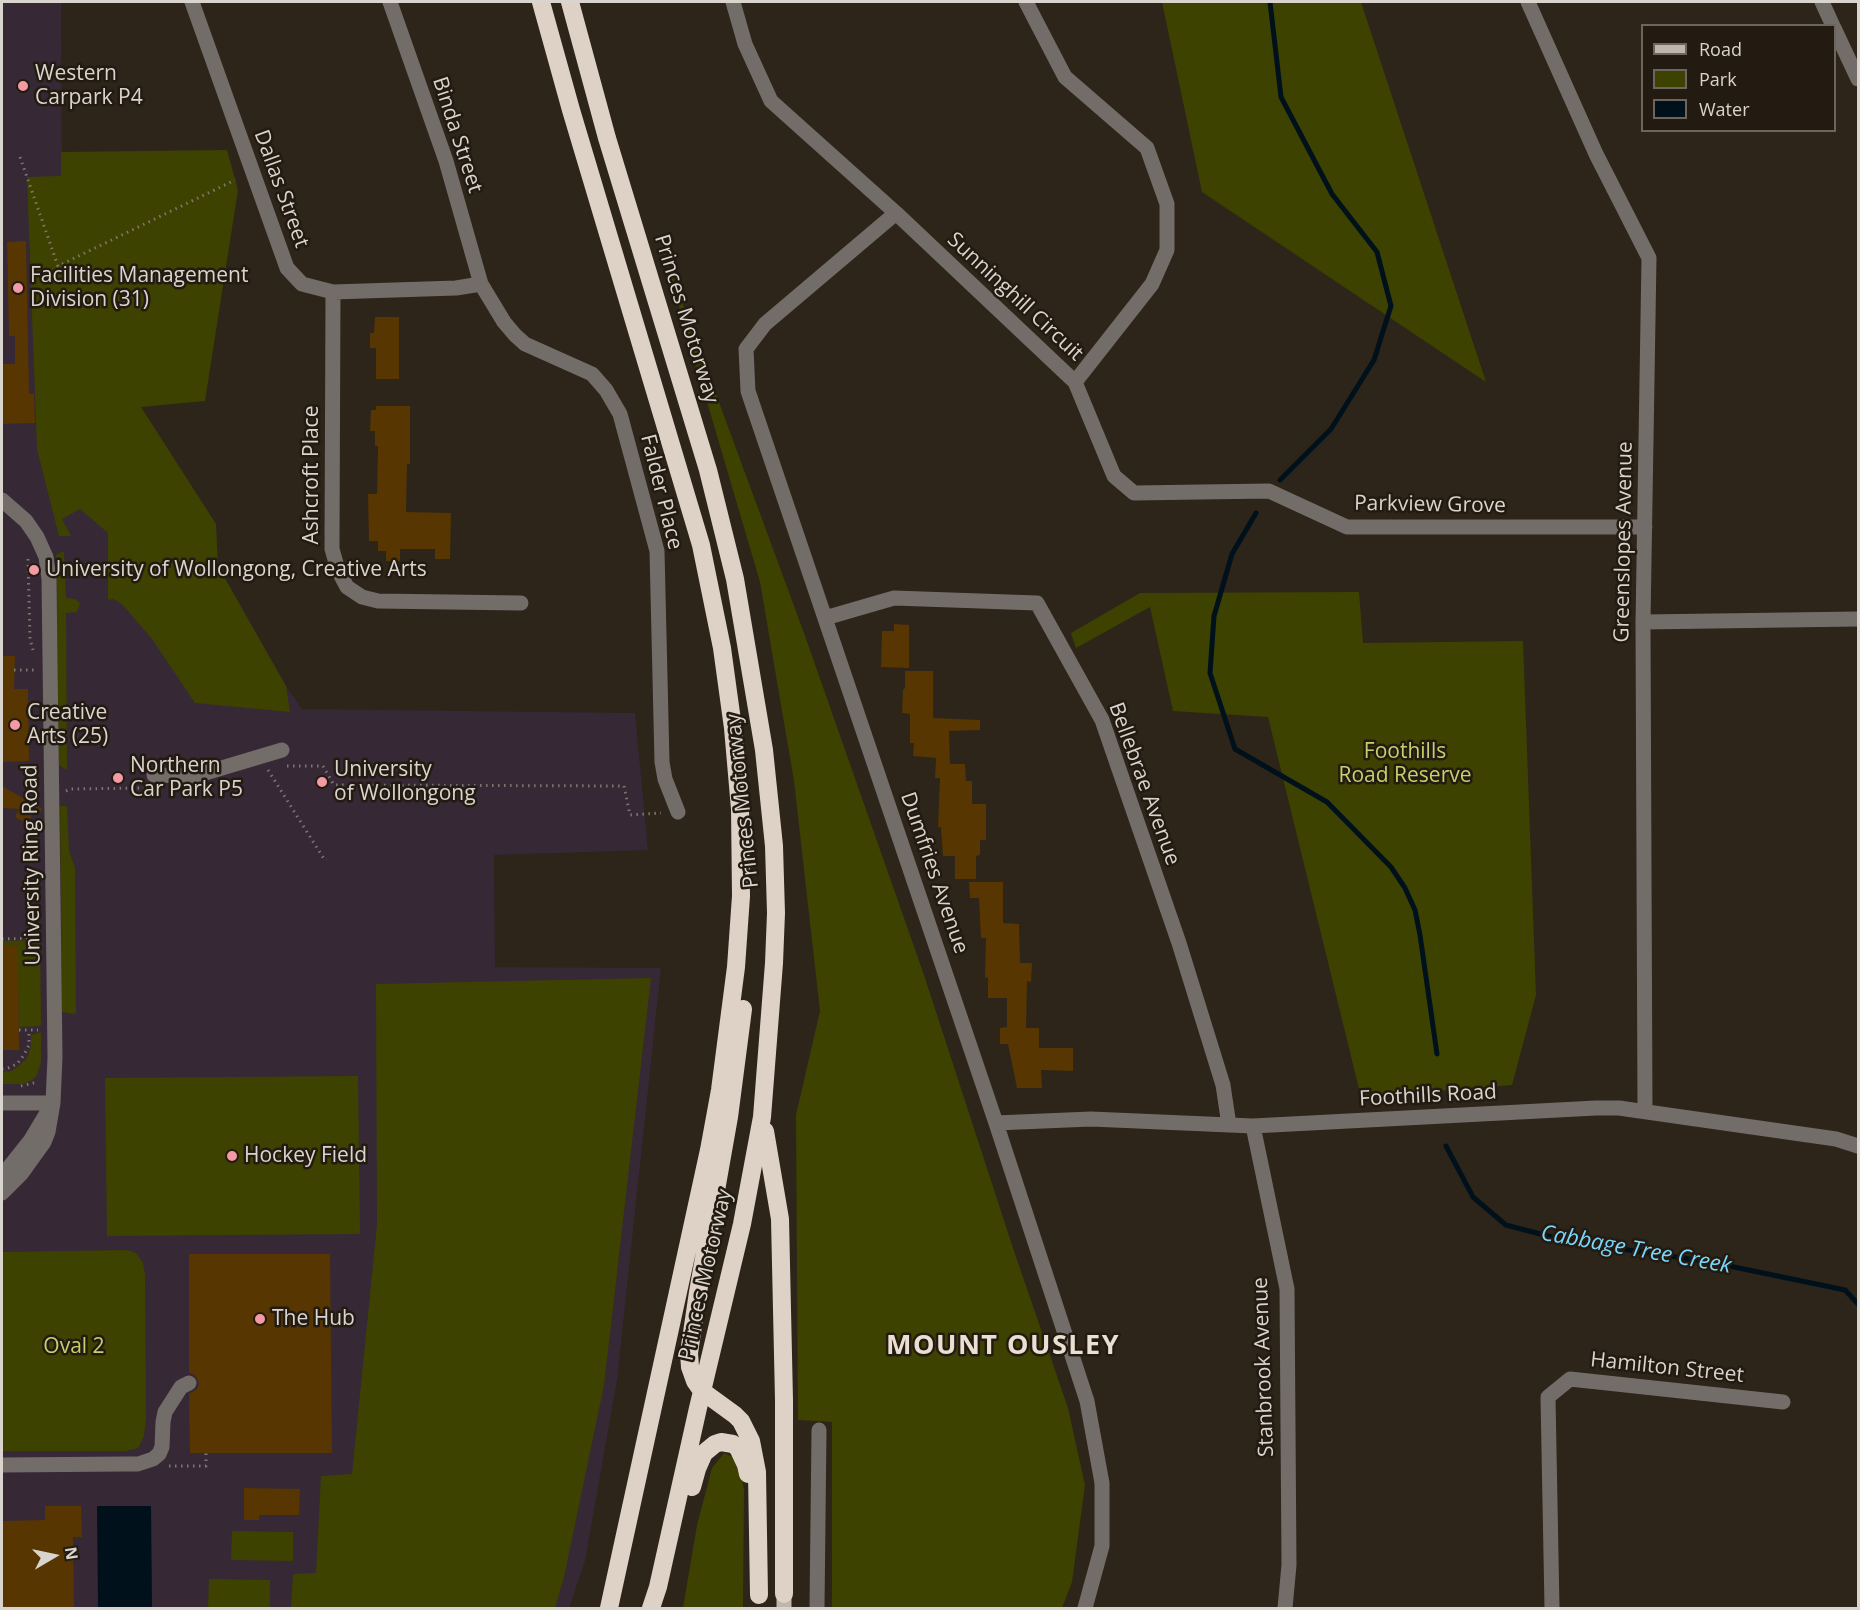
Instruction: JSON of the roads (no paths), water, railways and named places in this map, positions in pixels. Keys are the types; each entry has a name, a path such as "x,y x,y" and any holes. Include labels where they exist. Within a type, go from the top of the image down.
{"highway":[{"name":"Princes Motorway","path":"542,2 571,110 701,545 722,648 733,728 740,809 741,896 720,1090 709,1150 609,1608"},
{"name":"Princes Motorway","path":"570,2 607,138 708,470 735,579 764,750 774,846 776,914 774,963 762,1117 742,1224 676,1511 651,1608"},
{"path":"740,809 749,908 741,1031 729,1117 689,1353 690,1367 702,1391 741,1421 751,1441 757,1472 759,1602"},
{"path":"762,1117 780,1219 784,1400 784,1601"},
{"path":"660,1608 697,1469 709,1447 721,1442 733,1444 738,1448 747,1465 752,1546 759,1602"}],"street":[{"name":"Dallas Street","path":"192,2 287,268 302,284 333,292 456,288 481,284"},
{"name":"Binda Street","path":"390,2 446,161 481,284"},
{"name":"Sunninghill Circuit","path":"734,2 745,44 771,101 896,213 1076,382 1152,284 1167,250 1167,204 1147,148 1065,77 1026,2"},
{"name":"Greenslopes Avenue","path":"1528,2 1596,154 1649,258 1643,622 1646,1111"},
{"path":"1822,2 1833,24"},
{"path":"1836,31 1858,79"},
{"name":"Dumfries Avenue","path":"896,213 765,324 746,350 748,391 996,1123 1087,1401 1102,1483 1102,1546 1085,1608"},
{"name":"Falder Place","path":"481,284 504,322 515,335 525,344 592,374 606,390 620,414 657,551 662,762 665,779 678,812"},
{"name":"Ashcroft Place","path":"333,292 332,549 338,570 347,586 362,597 378,601 521,603"},
{"name":"Parkview Grove","path":"1076,382 1113,476 1134,493 1269,491 1347,527 1645,527"},
{"name":"University Ring Road","path":"2,500 26,521 37,537 46,556 49,579 55,1057 52,1103 44,1142 21,1174 2,1193"},
{"name":"Bellebrae Avenue","path":"825,618 894,598 1037,603 1102,720 1179,943 1223,1085 1229,1125"},
{"path":"1643,622 1858,619"},
{"path":"154,775 195,776 282,750"},
{"path":"2,1102 52,1103"},
{"name":"University Ring Road","path":"2,1176 30,1141 52,1103"},
{"name":"Foothills Road","path":"996,1123 1091,1119 1253,1126 1619,1108 1836,1139 1858,1146"},
{"name":"Stanbrook Avenue","path":"1253,1126 1287,1288 1289,1565 1285,1608"},
{"name":"Hamilton Street","path":"1552,1608 1548,1397 1570,1379 1783,1402"},
{"path":"2,1465 146,1462 159,1454 162,1447 162,1422 165,1412 181,1387 189,1383"},
{"path":"818,1608 819,1430"}],"water":[{"path":"97,1506 151,1506 152,1608 98,1608"}],"waterway":[{"name":"Cabbage Tree Creek","path":"1270,2 1281,97 1332,194 1377,252 1391,306 1374,360 1331,429 1280,480"},
{"name":"Cabbage Tree Creek","path":"1256,513 1232,554 1214,616 1210,673 1235,749 1327,802 1391,867 1405,888 1415,910 1420,935 1437,1054"},
{"name":"Cabbage Tree Creek","path":"1446,1146 1473,1197 1506,1225 1567,1241 1710,1262 1845,1290 1858,1304"}],"place":[{"name":"Western Carpark P4","path":"23,86"},
{"name":"Facilities Management Division (31)","path":"18,288"},
{"name":"University of Wollongong, Creative Arts","path":"34,570"},
{"name":"Creative Arts (25)","path":"15,725"},
{"name":"Northern Car Park P5","path":"118,778"},
{"name":"University of Wollongong","path":"322,782"},
{"name":"Hockey Field","path":"232,1156"},
{"name":"The Hub","path":"260,1319"}],"district":[{"name":"MOUNT OUSLEY","path":"1003,1346"}],"park label":[{"name":"Foothills Road Reserve","path":"1405,764"},
{"name":"Oval 2","path":"74,1347"}]}
